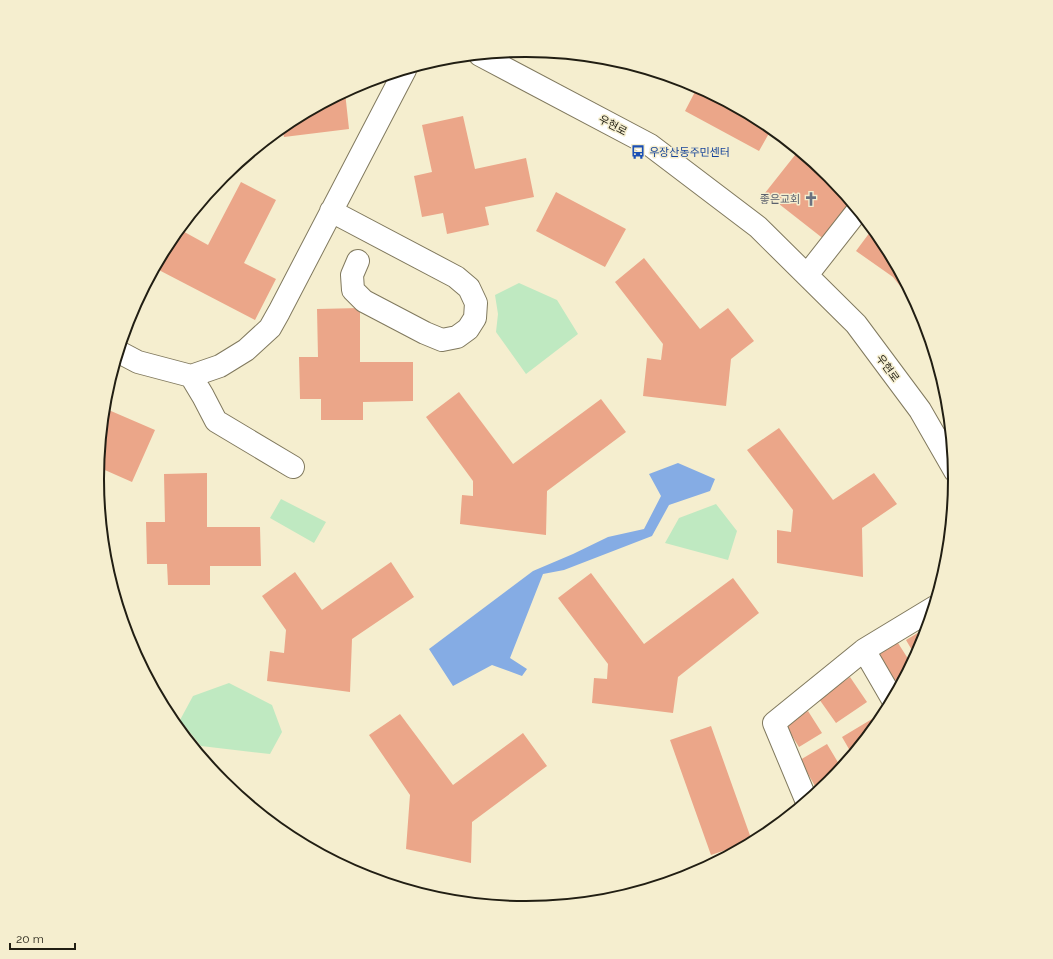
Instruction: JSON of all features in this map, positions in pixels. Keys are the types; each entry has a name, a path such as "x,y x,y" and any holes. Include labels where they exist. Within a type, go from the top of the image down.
{"street":[{"name":"우현로","path":"488,59 650,145 758,227 856,324 920,410 948,459"},
{"path":"123,354 138,362 192,376 220,366 234,358 270,328 402,76"},
{"path":"331,211 456,277 469,288 476,303 475,318 468,329 457,337 442,340 425,333 364,301 353,290 352,275 358,260"},
{"path":"807,276 855,214"},
{"path":"192,376 216,421 293,467"},
{"path":"805,797 774,723 864,650 928,612"},
{"path":"864,650 890,695"}],"green space":[{"path":"519,283 557,300 578,334 526,374 496,332 498,314 495,295"},
{"path":"281,499 326,522 314,543 270,518"},
{"path":"716,504 737,531 728,560 665,543 679,518"},
{"path":"229,683 272,705 282,732 270,754 201,746 180,720 193,696"}],"water":[{"path":"678,463 715,479 710,491 669,505 652,536 564,570 543,574 510,658 527,669 522,676 492,665 453,686 429,649 533,571 608,537 644,529 661,496 649,474"}],"building":[{"path":"695,92 738,114 769,133 759,151 685,111"},
{"path":"346,98 349,129 284,137 283,134 292,128"},
{"path":"463,116 475,169 526,158 534,197 485,207 489,225 447,234 443,213 422,217 414,176 432,172 422,125"},
{"name":"좋은교회","path":"796,154 825,181 850,208 825,240 765,193"},
{"path":"241,182 276,200 244,263 276,279 255,320 160,270 184,232 208,245"},
{"path":"556,192 626,229 605,267 536,231"},
{"path":"869,233 892,268 904,291 893,277 856,251"},
{"path":"644,258 700,329 728,308 754,341 731,359 726,406 643,396 647,358 661,360 663,344 615,282"},
{"path":"360,308 360,362 413,362 413,401 363,402 363,420 321,420 321,399 300,399 299,357 318,357 317,309"},
{"path":"459,392 513,464 601,399 626,432 547,491 546,535 460,524 462,495 473,496 473,481 426,417"},
{"path":"110,411 155,430 132,482 104,470"},
{"path":"779,428 833,500 874,473 897,504 862,528 863,577 777,563 777,530 791,532 793,510 747,450"},
{"path":"207,473 207,527 260,527 261,566 210,566 210,585 168,585 167,564 147,564 146,522 165,522 164,474"},
{"path":"391,562 414,597 352,639 350,692 267,681 270,651 284,653 286,630 262,596 295,572 322,610"},
{"path":"591,573 644,644 733,578 759,613 678,677 673,713 592,703 594,678 607,679 608,664 558,598"},
{"path":"921,631 912,651 906,640"},
{"path":"898,643 908,659 899,678 894,681 878,655"},
{"path":"850,677 867,702 836,723 819,699"},
{"path":"808,711 822,733 799,747 785,725"},
{"path":"400,714 453,785 523,733 547,766 472,822 471,863 406,849 410,795 369,735"},
{"path":"876,716 850,751 842,737"},
{"path":"711,726 751,837 734,847 711,855 670,740"},
{"path":"827,744 839,764 816,787 800,760"}],"place":[{"name":"우장산동주민센터","path":"638,152"},
{"name":"좋은교회","path":"811,199"}]}
